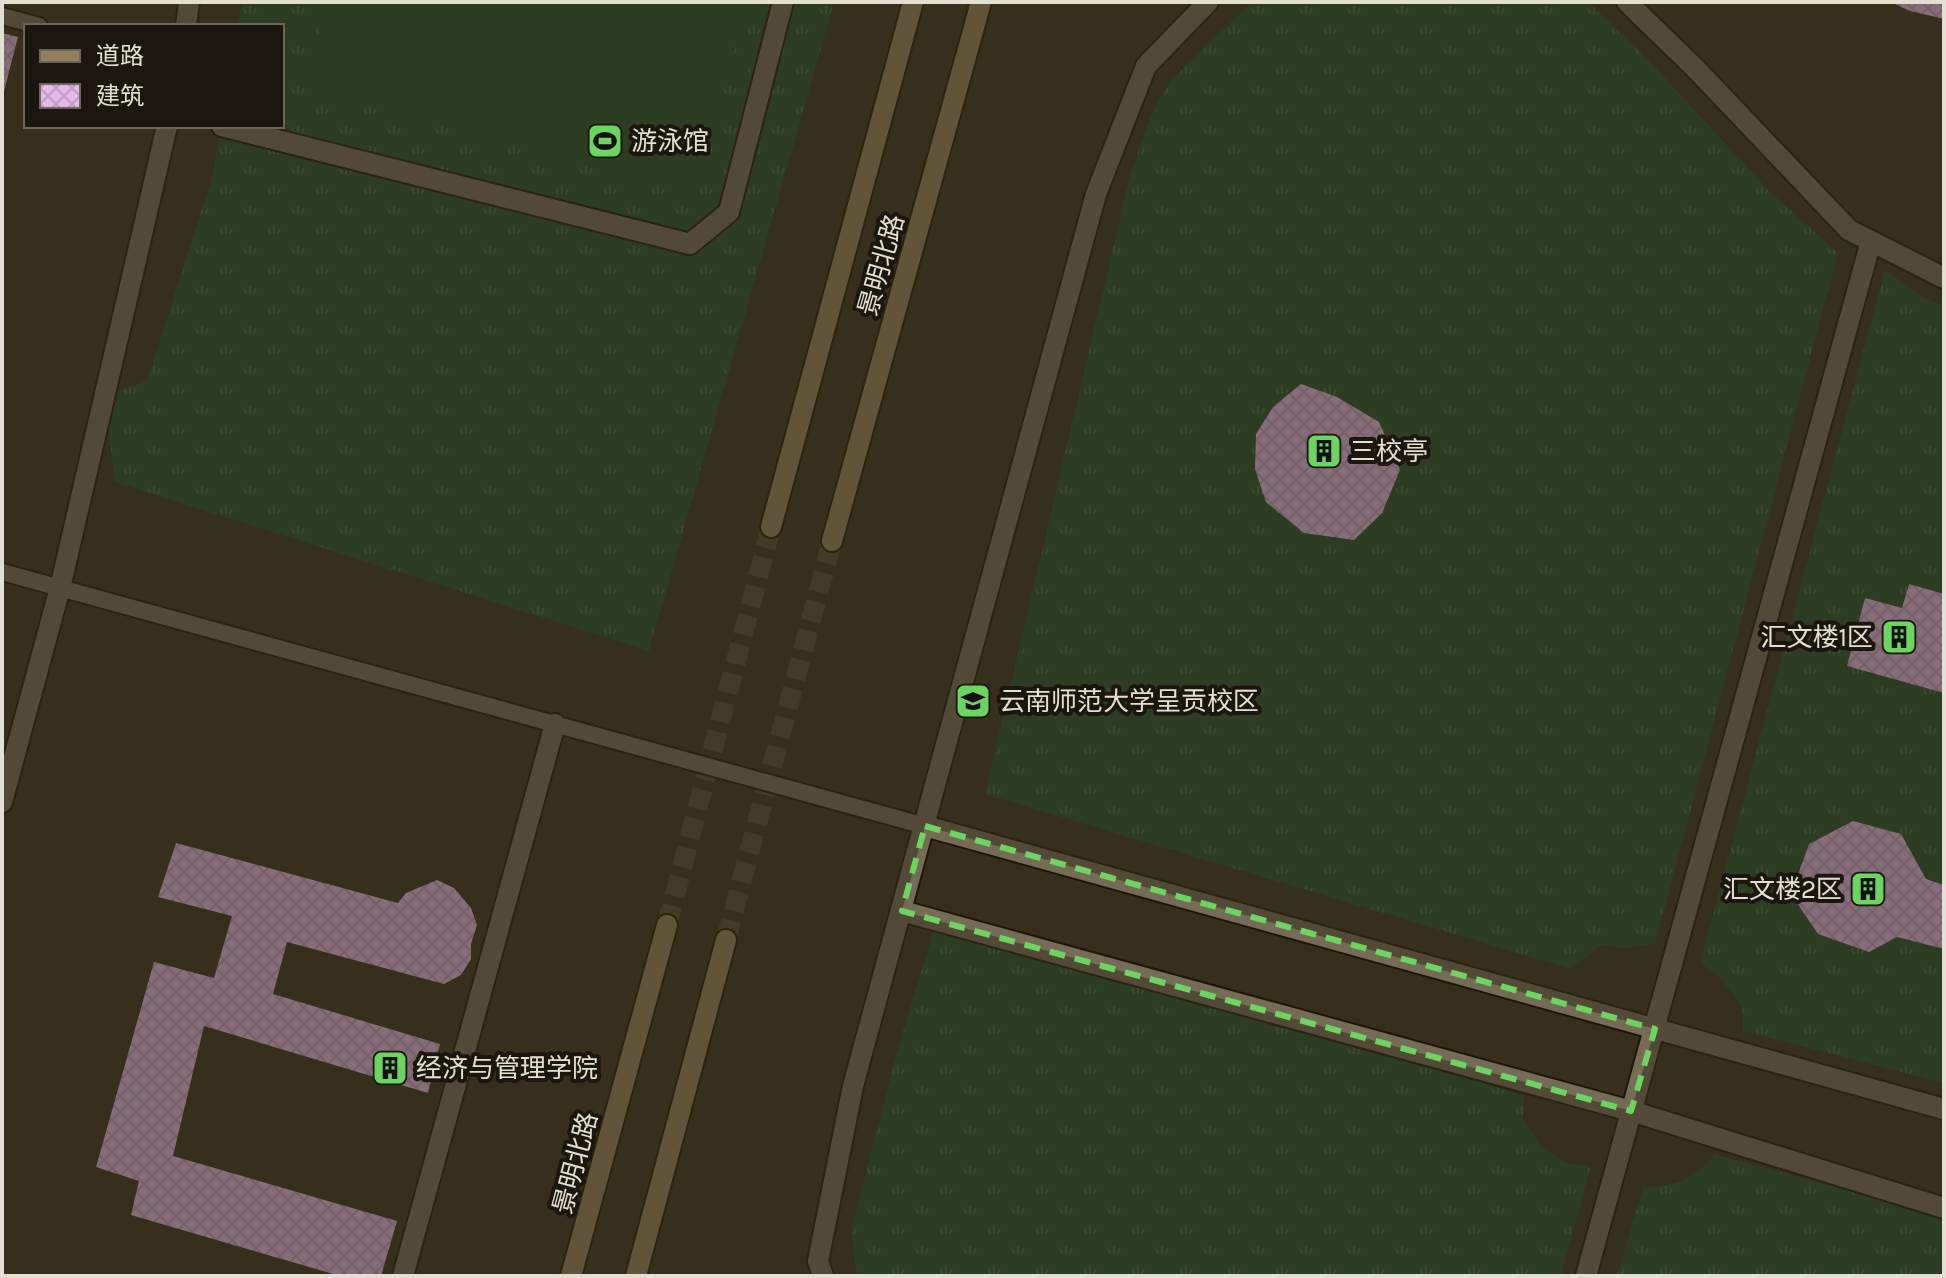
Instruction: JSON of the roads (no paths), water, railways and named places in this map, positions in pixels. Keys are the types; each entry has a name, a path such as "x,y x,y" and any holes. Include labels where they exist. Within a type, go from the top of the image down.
{"main road":[{"name":"景明北路","path":"771,527 913,2"},
{"name":"景明北路","path":"832,541 981,2"},
{"name":"景明北路","path":"571,1276 667,925"},
{"path":"636,1276 726,940"}],"street":[{"path":"186,24 189,2"},
{"path":"230,128 690,244 729,212 783,2"},
{"path":"823,1276 818,1261 853,1086 1096,194 1146,66 1208,2"},
{"path":"1627,2 1696,69 1849,230 1944,278"},
{"path":"2,802 60,588 167,128"},
{"path":"1586,1276 1871,241"},
{"path":"403,1276 555,724"},
{"path":"925,826 1944,1109"},
{"path":"902,911 1631,1111 1944,1208"}],"lane":[{"path":"2,16 32,24"},
{"path":"2,572 925,826"}],"tunnel":[{"path":"667,925 771,527"},
{"path":"726,940 832,541"}],"place":[{"name":"游泳馆","path":"605,141"},
{"name":"三校亭","path":"1324,451"},
{"name":"汇文楼1区","path":"1899,637"},
{"name":"云南师范大学呈贡校区","path":"973,701"},
{"name":"汇文楼2区","path":"1868,889"},
{"name":"经济与管理学院","path":"390,1068"}]}
